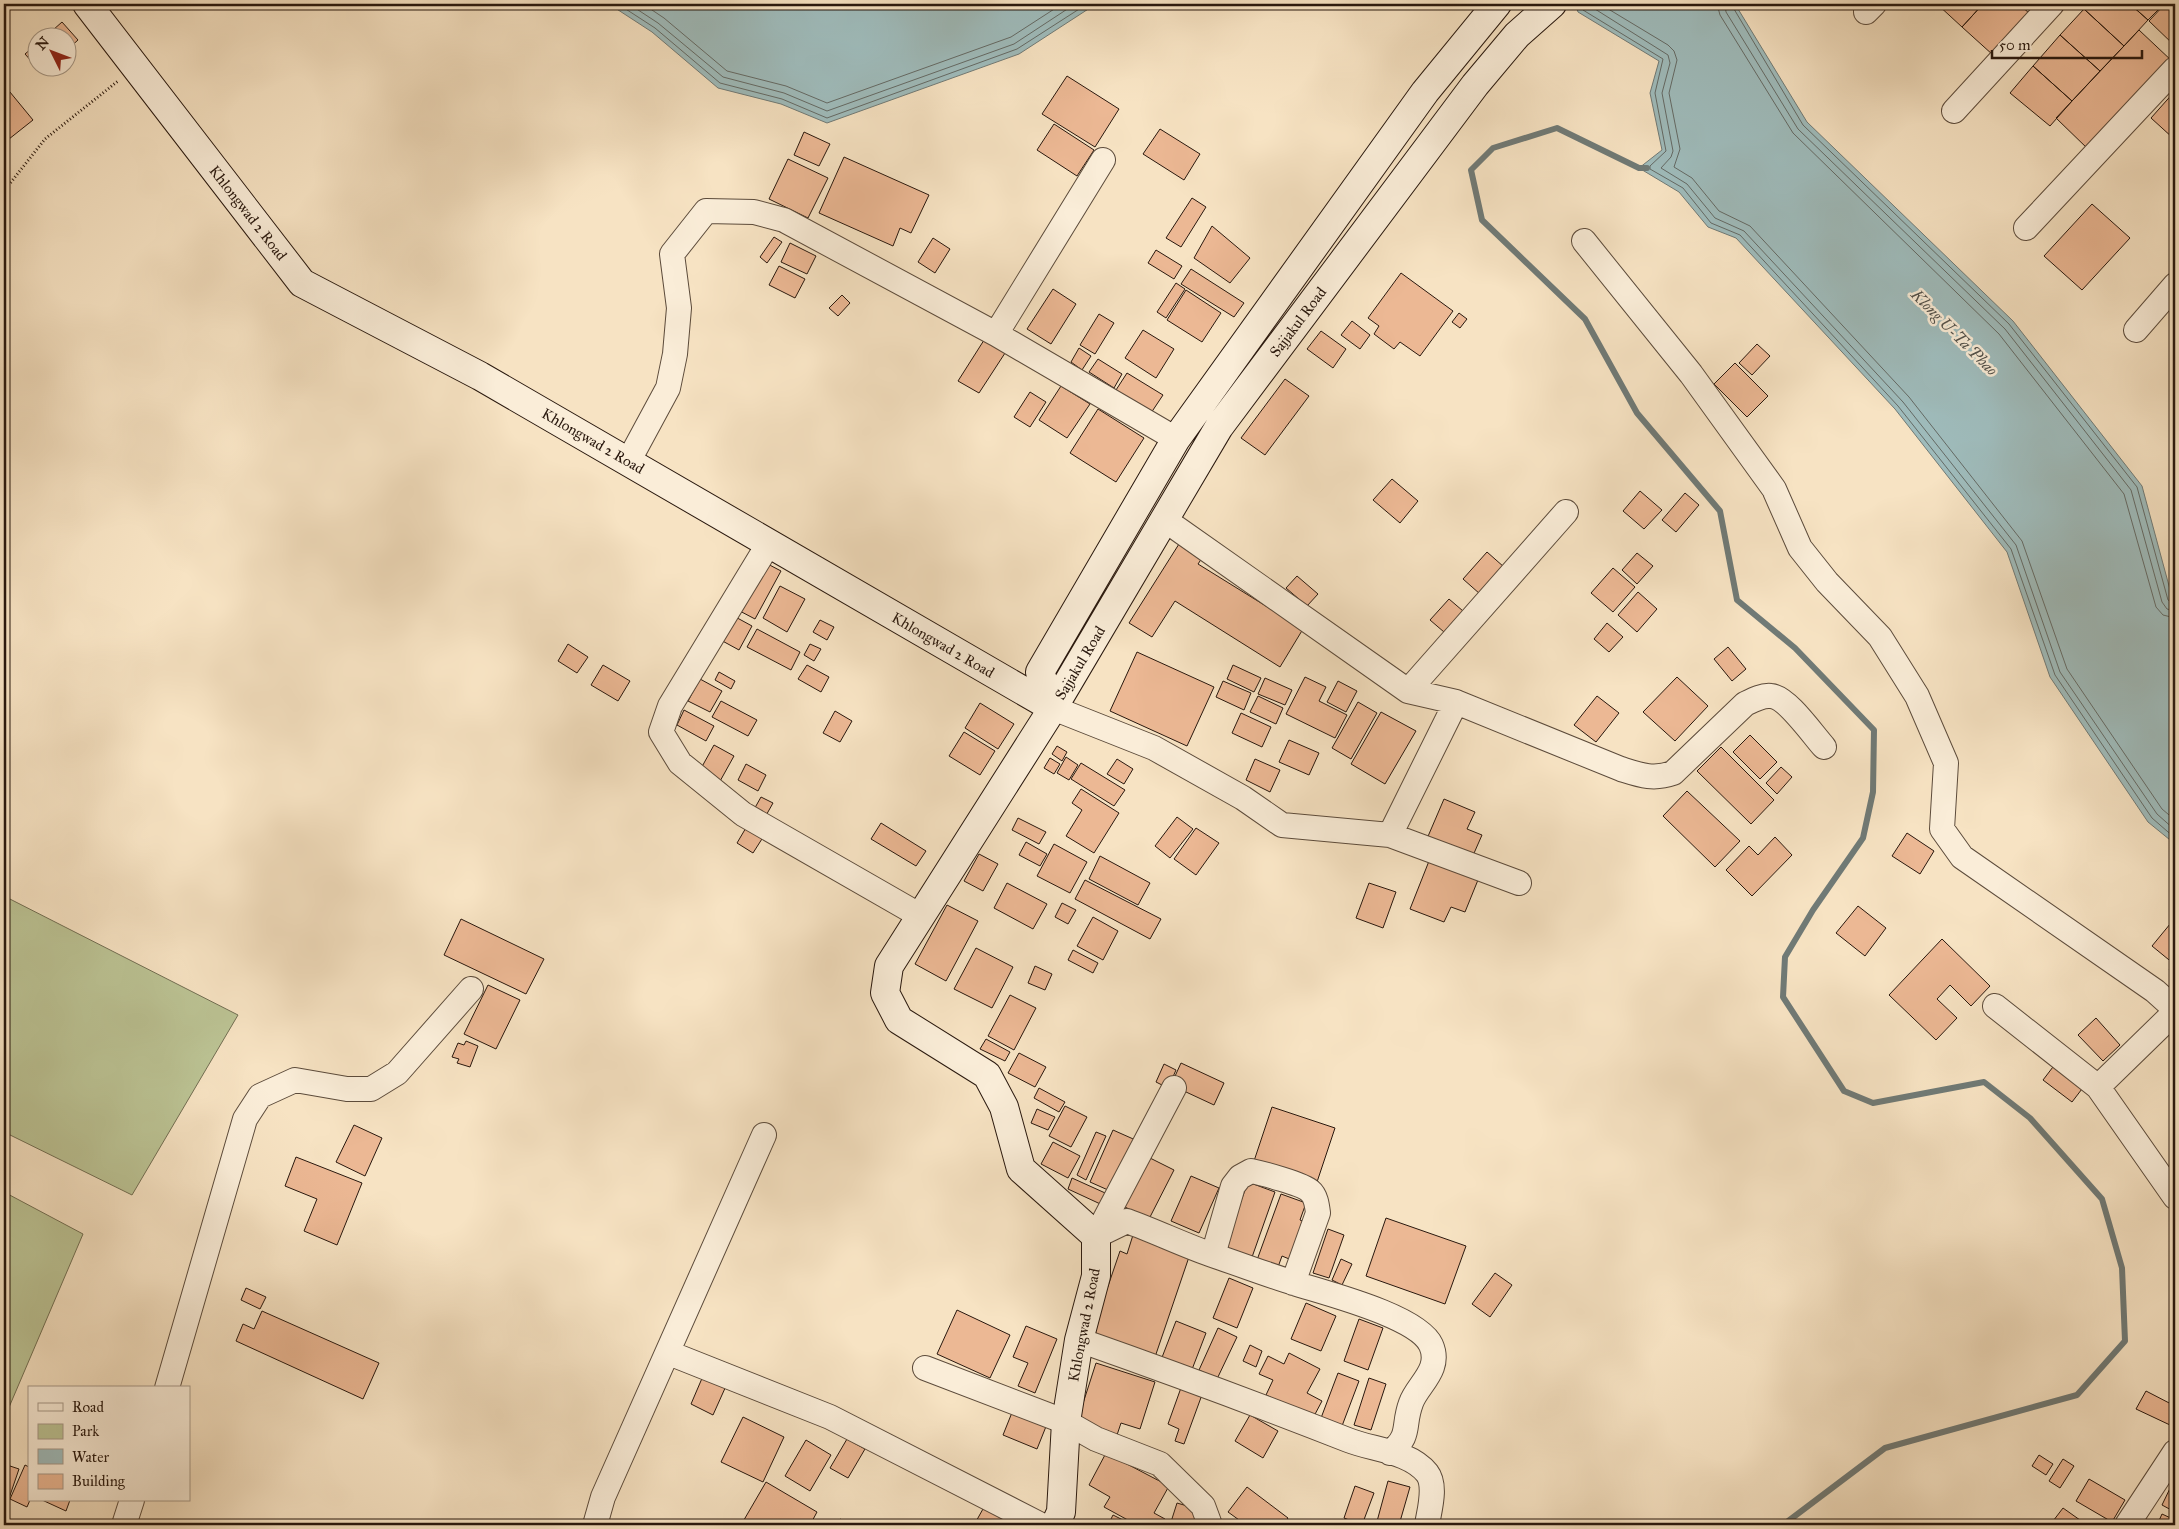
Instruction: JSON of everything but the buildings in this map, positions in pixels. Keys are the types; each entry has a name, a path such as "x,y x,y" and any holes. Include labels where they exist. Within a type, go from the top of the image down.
{"street":[{"name":"Khlongwad 2 Road","path":"87,4 302,283 480,376 1053,708"},
{"name":"Sajjakul Road","path":"1053,708 1040,672 1176,439 1425,92 1497,4"},
{"name":"Sajjakul Road","path":"1053,708 1218,427 1475,86 1517,34 1552,4"},
{"path":"1954,111 2052,4"},
{"path":"2026,228 2175,70"},
{"path":"996,334 1103,160"},
{"path":"628,462 668,388 675,354 679,308 672,254 706,211 754,212 784,220 996,334 1176,439"},
{"path":"1584,241 1691,374 1774,489 1800,548 1827,582 1880,637 1916,696 1946,763 1942,829 1962,857 2155,991 2175,1011 2098,1087"},
{"path":"2136,330 2175,284"},
{"path":"1408,691 1566,512"},
{"path":"1165,520 1408,691 1456,702 1594,759 1644,776 1660,778 1673,773 1745,704 1757,698 1772,696 1783,700 1824,747"},
{"path":"769,543 670,706 661,732 680,763 744,814 920,915"},
{"path":"1390,835 1456,702"},
{"path":"1096,1236 1021,1169 1004,1106 987,1075 899,1020 885,992 889,966 1053,708 1154,748 1243,798 1282,824 1390,835 1519,883"},
{"path":"168,1386 245,1119 260,1096 295,1080 347,1089 371,1089 396,1073 470,989"},
{"path":"1995,1006 2098,1087 2175,1197"},
{"path":"1096,1236 1174,1088"},
{"path":"594,1525 603,1497 764,1135"},
{"path":"1212,1255 1233,1186 1250,1171 1263,1173 1310,1190 1316,1201 1318,1213 1293,1283"},
{"path":"1096,1236 1127,1221 1212,1255 1293,1283 1363,1304 1410,1325 1424,1336 1431,1345 1433,1356 1427,1380 1411,1401 1406,1433 1401,1443 1390,1454"},
{"name":"Khlongwad 2 Road","path":"1055,1525 1061,1512 1066,1422 1079,1340 1096,1276 1096,1236"},
{"path":"1079,1340 1189,1378 1350,1441 1409,1459 1429,1476 1432,1486 1426,1525"},
{"path":"668,1353 830,1417 1041,1525"},
{"path":"925,1368 1066,1422 1096,1439 1160,1464 1203,1506 1210,1525"},
{"path":"2127,1525 2175,1452"},
{"path":"124,1525 131,1502"}],"path":[{"path":"4,191 45,139 135,66"}],"green space":[{"path":"4,896 238,1015 132,1195 4,1132"},
{"path":"4,1192 83,1234 4,1419"}],"water":[{"path":"609,4 1096,4 1019,54 827,123 781,104 718,88 652,32"},
{"name":"Klong U-Ta Phao","path":"1575,4 1735,4 1807,122 2013,321 2142,486 2175,608 2175,844 2148,822 2050,677 2007,552 1895,409 1736,238 1708,227 1679,192 1639,168 1662,150 1650,93 1659,61 1578,12"}],"waterway":[{"path":"1647,168 1639,168 1557,128 1493,148 1471,170 1482,220 1585,319 1637,413 1720,511 1737,600 1795,648 1874,730 1873,792 1863,838 1813,910 1785,957 1783,997 1844,1091 1873,1103 1984,1082 2030,1118 2102,1199 2122,1268 2125,1341 2077,1395 1885,1448 1783,1525"}]}
